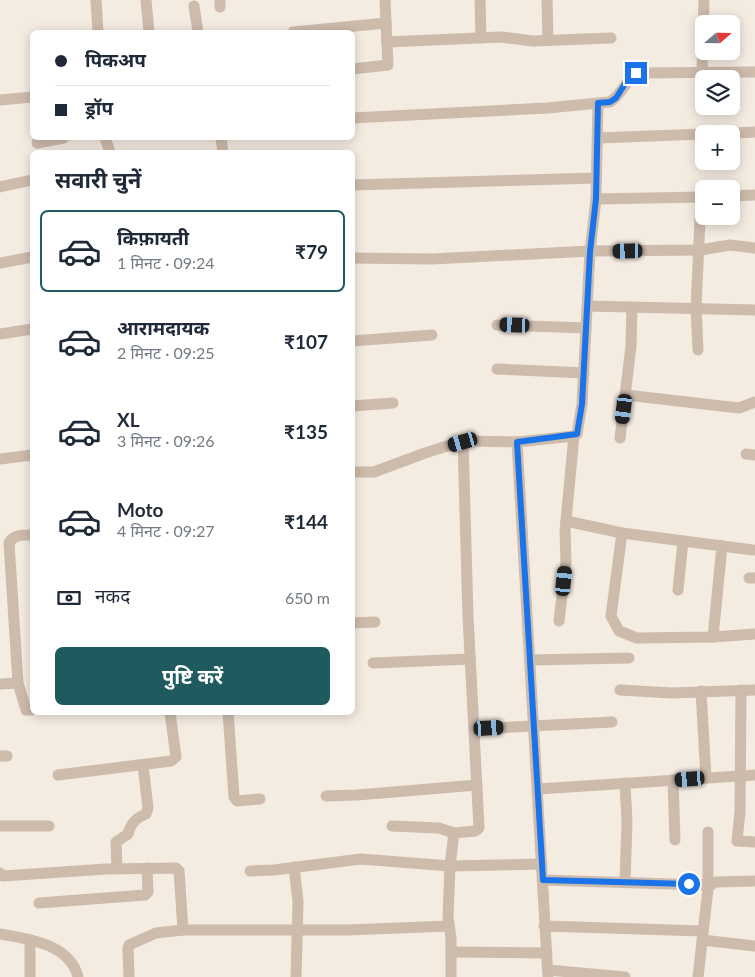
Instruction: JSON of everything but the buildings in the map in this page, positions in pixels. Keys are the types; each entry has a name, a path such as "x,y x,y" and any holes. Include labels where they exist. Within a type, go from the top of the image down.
{"street":[{"path":"96,0 98,30"},
{"path":"146,0 149,30"},
{"path":"355,69 388,65 386,0"},
{"path":"480,0 481,38"},
{"path":"547,0 548,40"},
{"path":"702,70 704,0"},
{"path":"194,6 198,30"},
{"path":"314,30 386,23"},
{"path":"387,42 501,37 533,41 611,38"},
{"path":"355,118 547,108 610,102 616,98 628,79 636,73 695,72"},
{"path":"740,72 755,72"},
{"path":"0,100 30,97"},
{"path":"559,621 566,562 566,521 574,436 579,428 584,373 590,252 596,199 598,103"},
{"path":"740,133 755,132"},
{"path":"597,138 695,134"},
{"path":"37,144 55,140"},
{"path":"355,185 596,178"},
{"path":"0,186 30,180"},
{"path":"740,196 755,195"},
{"path":"596,199 695,197"},
{"path":"698,350 696,308 701,225"},
{"path":"355,258 432,259 590,252 700,250 730,245 755,248"},
{"path":"0,263 30,257"},
{"path":"588,306 755,310"},
{"path":"620,438 631,346 632,307"},
{"path":"498,325 586,328"},
{"path":"0,334 30,329"},
{"path":"355,341 432,335"},
{"path":"497,369 584,373"},
{"path":"626,395 739,408 755,402"},
{"path":"355,406 393,403"},
{"path":"355,472 374,472 425,453 463,442 517,442 574,436"},
{"path":"392,826 439,828 454,833 475,831 479,828 470,659 463,442"},
{"path":"517,442 548,974 625,977"},
{"path":"0,459 30,455"},
{"path":"566,521 622,533 753,550"},
{"path":"622,533 611,616 619,631 637,638 713,637 755,634"},
{"path":"30,535 20,535 11,538 9,543 18,683 23,705 26,710 30,710"},
{"path":"678,590 683,541"},
{"path":"713,637 722,546"},
{"path":"355,623 375,622"},
{"path":"530,660 629,658"},
{"path":"373,663 470,659"},
{"path":"0,684 18,683"},
{"path":"620,690 701,692 755,690"},
{"path":"741,690 740,812 737,841 755,842"},
{"path":"701,692 706,778"},
{"path":"58,775 171,761 176,757 170,715"},
{"path":"228,715 234,797 237,801 260,799"},
{"path":"474,729 612,722"},
{"path":"116,868 116,842 128,834 131,825 137,818 146,814 148,808 143,765"},
{"path":"538,789 755,776"},
{"path":"674,780 674,840"},
{"path":"625,783 627,822 625,882"},
{"path":"326,796 477,784"},
{"path":"0,826 49,826"},
{"path":"698,977 706,886 708,886 708,832"},
{"path":"451,977 448,916 450,866 454,833"},
{"path":"250,871 361,859 450,866 542,864"},
{"path":"294,867 298,901 296,977"},
{"path":"0,873 3,876 116,868 176,868 179,871 183,930"},
{"path":"39,903 145,895 148,892 146,868"},
{"path":"543,880 706,886 716,882 755,880"},
{"path":"125,977 129,945 156,933 183,930 298,931 449,926"},
{"path":"544,926 703,936 755,946"},
{"path":"0,934 50,946 69,958 78,977"},
{"path":"30,940 30,977"},
{"path":"451,952 547,953"}],"route":[{"path":"636,73 628,79 616,98 610,102 598,103 596,199 590,252 584,373 579,428 574,436 517,442 543,880 689,884"}]}
